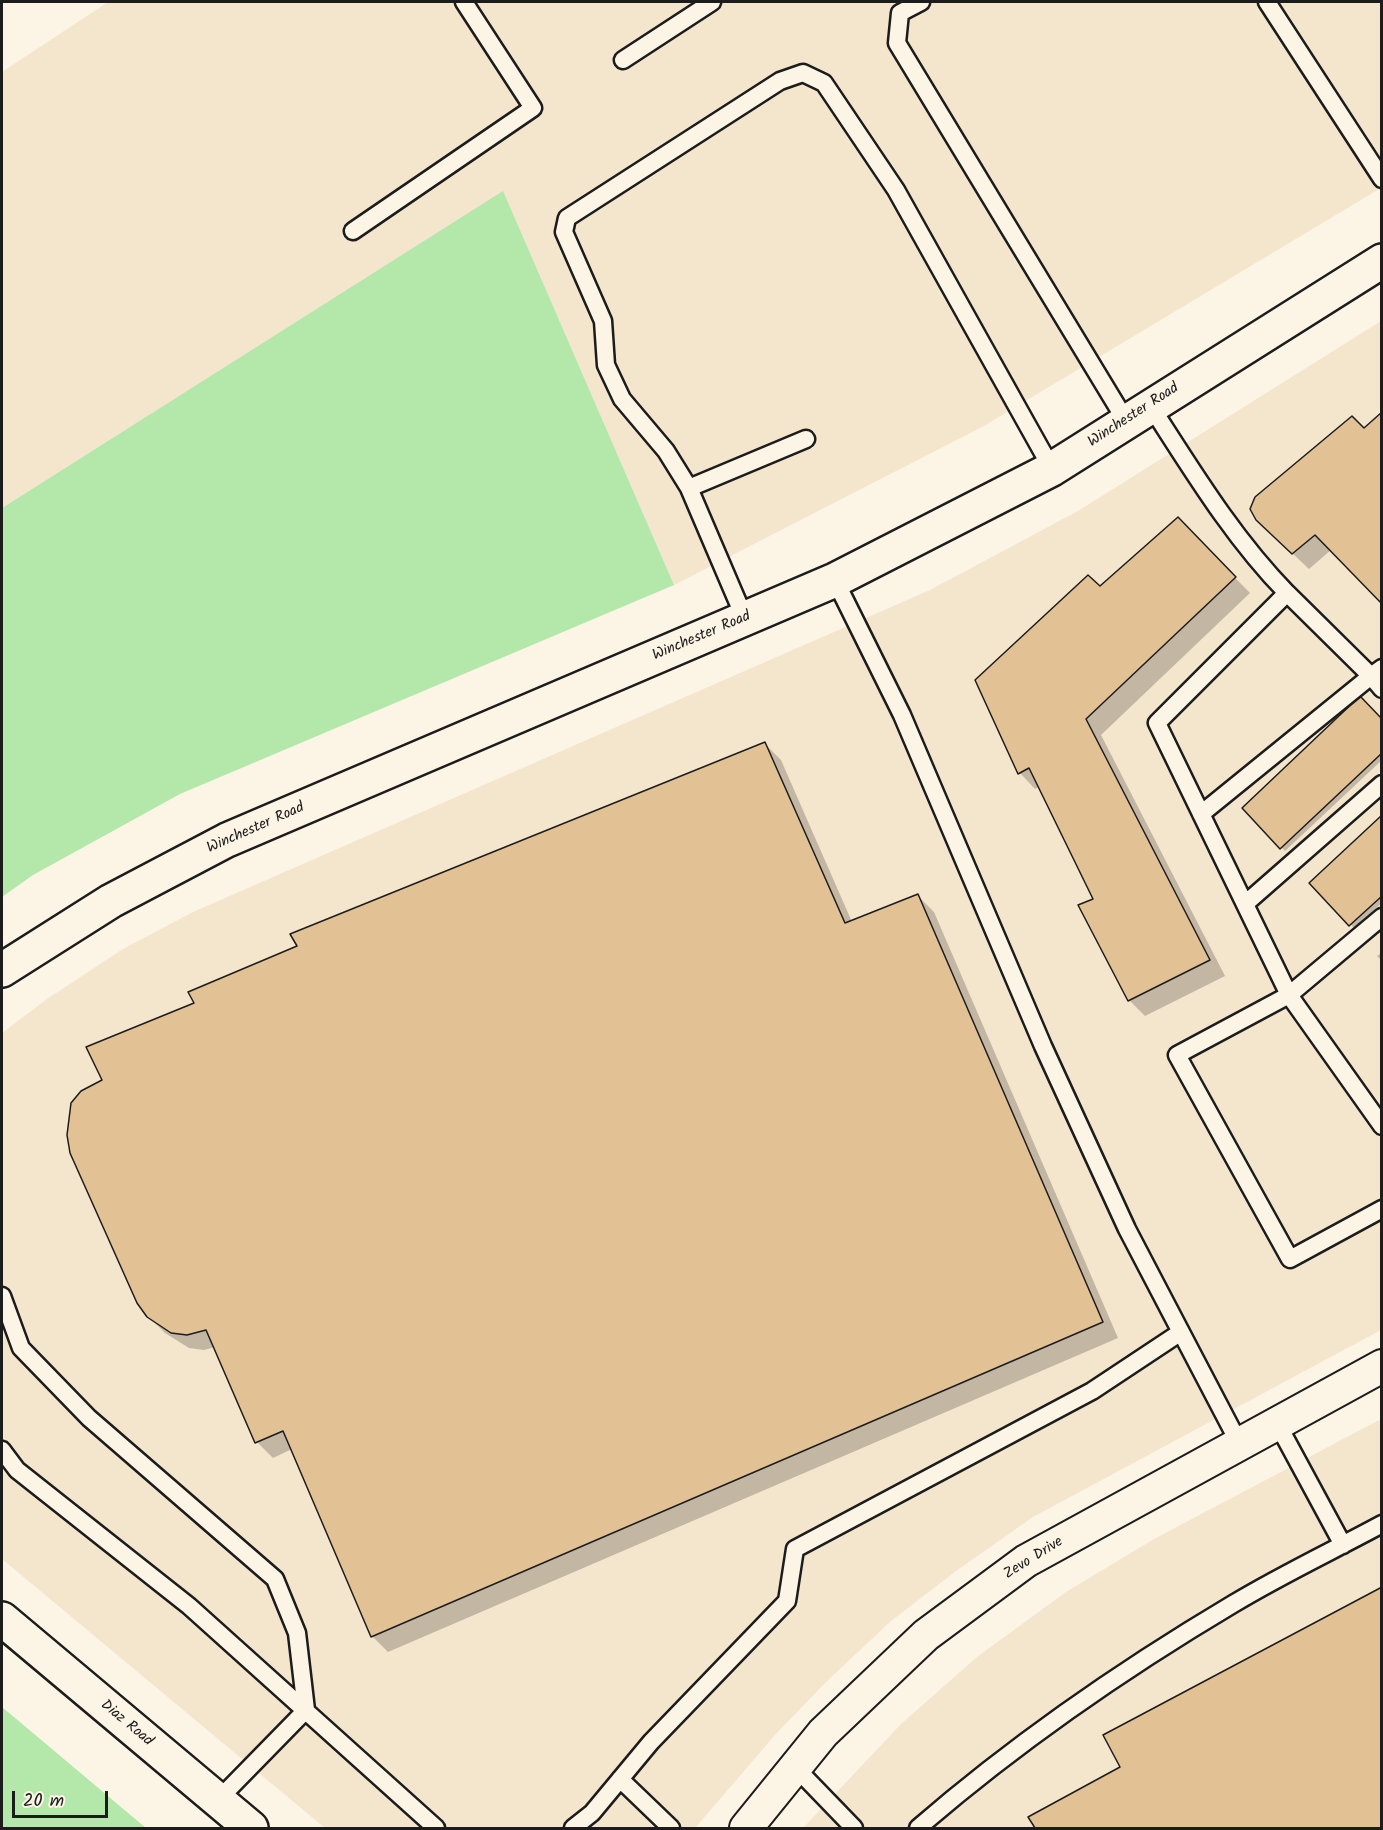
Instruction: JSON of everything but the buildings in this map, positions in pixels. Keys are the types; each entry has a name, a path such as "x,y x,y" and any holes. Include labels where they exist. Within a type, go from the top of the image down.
{"street":[{"name":"Winchester Road","path":"2,970 111,901 227,840 836,580 1052,468 1382,261"},
{"name":"Zevo Drive","path":"746,1828 823,1733 926,1635 1026,1561 1382,1366"},
{"name":"Diaz Road","path":"2,1619 251,1828"}],"lane":[{"path":"353,231 533,108 464,2"},
{"path":"623,60 712,2"},
{"path":"921,2 900,13 897,43 1138,413 1268,574 1378,677 1201,814"},
{"path":"1267,2 1382,179"},
{"path":"745,619 689,488 666,451 622,399 606,365 603,321 564,232 567,218 780,81 803,73 824,83 896,190 1052,468"},
{"path":"689,488 806,439"},
{"path":"836,580 907,726 1043,1046 1112,1197 1240,1445"},
{"path":"1287,593 1157,723 1289,995 1377,1107 1382,1126"},
{"path":"1245,904 1382,784"},
{"path":"1382,917 1289,995 1178,1054 1290,1259 1382,1209"},
{"path":"2,1296 21,1348 28,1356 89,1418 275,1579 297,1633 306,1710"},
{"path":"573,1828 592,1813 651,1742 787,1601 795,1549 1092,1390 1181,1332"},
{"path":"1277,1424 1343,1545"},
{"path":"2,1450 17,1470 189,1606 436,1828"},
{"path":"918,1828 983,1772 1066,1711 1233,1604 1382,1524"},
{"path":"217,1801 306,1710"},
{"path":"795,1767 854,1828"},
{"path":"620,1779 671,1828"}],"shaded area":[{"path":"108,2 1381,2 1381,188 982,427 674,585 503,192 2,508 2,72"},
{"path":"1381,321 1381,1330 1033,1517 956,1571 891,1621 825,1683 775,1735 695,1828 325,1828 2,1559 2,1033 47,999 123,949 193,912 930,590 1078,511"},
{"path":"1381,1419 1381,1828 803,1828 901,1724 977,1657 1066,1592 1154,1539"}],"green space":[{"path":"503,191 674,585 180,794 33,875 2,897 2,508"},
{"path":"2,1707 146,1828 2,1828"}]}
